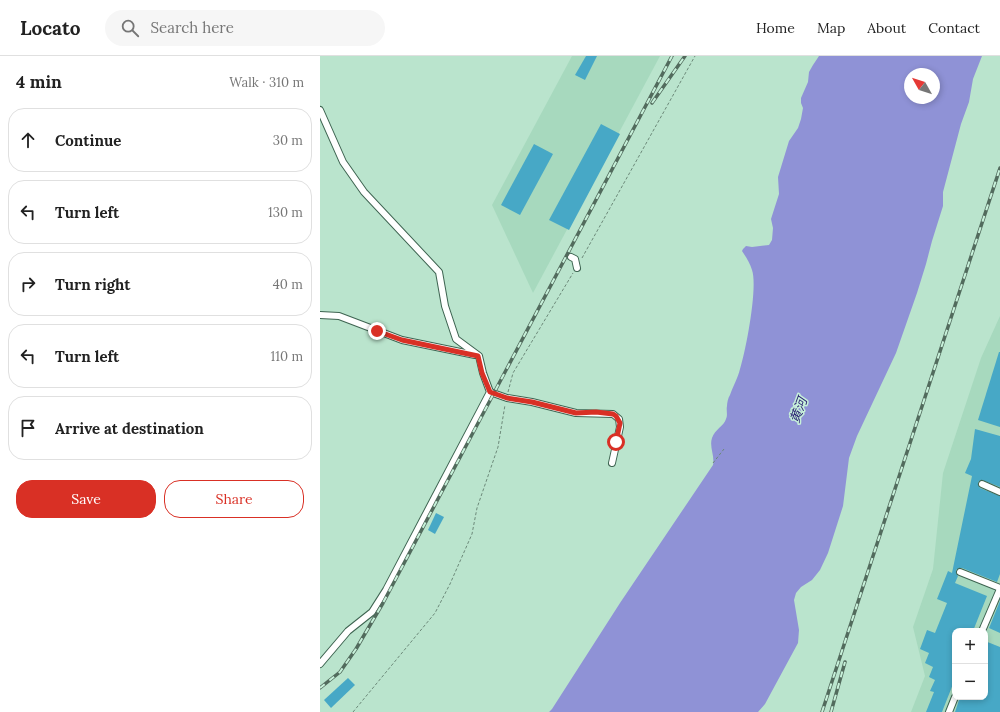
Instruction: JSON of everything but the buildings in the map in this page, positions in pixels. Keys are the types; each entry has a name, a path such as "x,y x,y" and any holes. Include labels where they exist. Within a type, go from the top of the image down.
{"street":[{"path":"320,110 343,162 364,192 439,272 445,306 456,339 478,356 482,373 490,392 507,398 532,402 576,413 596,412 613,414 620,423 620,427 612,463"},
{"path":"571,257 575,259 577,268"},
{"path":"320,315 339,316 402,340 478,356"},
{"path":"320,663 348,631 372,612 386,590 490,392"},
{"path":"982,484 1000,492"},
{"path":"960,572 1000,588 983,628"},
{"path":"949,712 954,700"}],"path":[{"path":"353,712 435,613 450,584 472,534 477,508 498,447 513,373 577,268 695,56"},
{"path":"714,463 724,449"}],"shaded area":[{"path":"572,56 660,56 533,293 492,205"},
{"path":"1000,316 1000,712 911,712 925,676 913,627 933,569 943,473 981,358"}],"water":[{"name":"黄河","path":"819,56 982,56 973,79 969,102 961,124 943,192 943,206 926,264 896,353 857,436 849,458 843,506 828,553 820,570 812,580 801,587 796,593 794,600 799,630 798,643 765,704 758,712 549,712 713,465 711,441 715,432 723,424 727,417 728,400 739,372 745,348 754,290 752,270 742,251 746,246 752,247 769,245 772,240 773,228 771,219 779,194 778,177 789,141 798,128 801,119 803,108 801,98 808,82 809,72"}],"railway":[{"path":"320,688 340,672 356,649 383,603 672,56"},
{"path":"652,103 685,56"},
{"path":"822,712 1000,168"},
{"path":"831,712 845,662"}],"route":[{"path":"377,331 402,340 478,356 482,373 490,392 507,398 532,402 576,413 596,412 613,414 619,419 620,423 616,442"}]}
